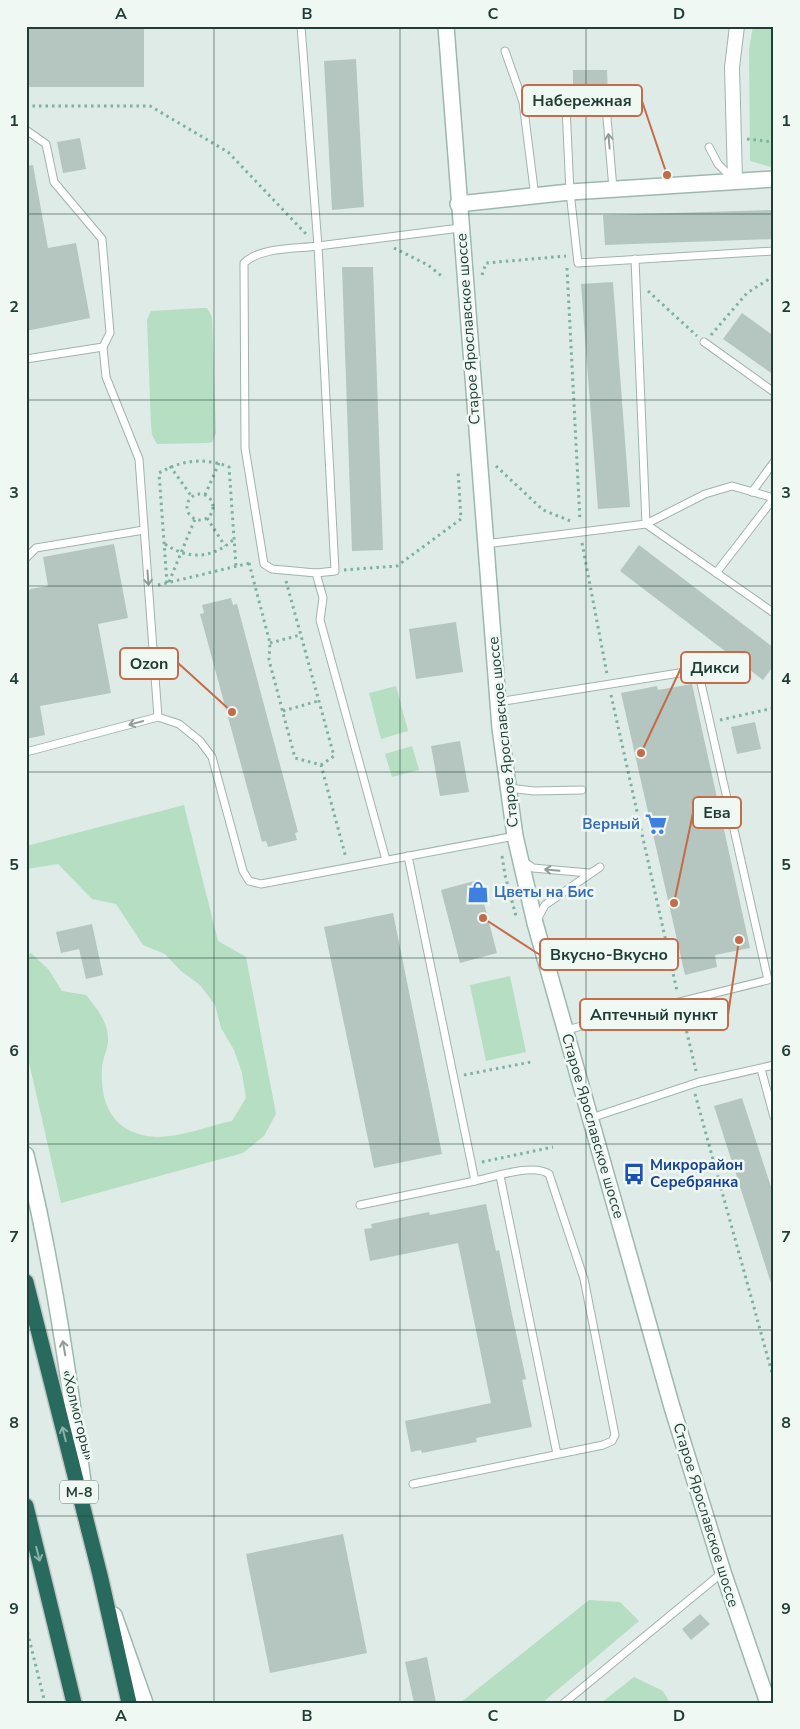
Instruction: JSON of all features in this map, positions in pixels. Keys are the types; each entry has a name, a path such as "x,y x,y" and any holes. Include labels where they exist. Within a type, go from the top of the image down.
{"highway":[{"name":"«Холмогоры»","path":"26,1282 100,1575 129,1703"},
{"path":"26,1506 73,1703"}],"main road":[{"name":"Старое Ярославское шоссе","path":"446,26 497,702 519,858 535,923 672,1407 723,1572 768,1703"},
{"path":"458,204 535,198 570,192 774,179"},
{"path":"26,1155 40,1212 70,1378 89,1535"},
{"path":"100,1575 145,1703"}],"street":[{"path":"735,180 732,67 737,26"}],"lane":[{"path":"301,26 318,246 335,571 316,573 267,567 262,560 244,448 244,263 251,256 262,253 318,246 378,238 460,228"},
{"path":"505,51 523,102 535,198"},
{"path":"613,190 606,106 566,107 570,192 578,263 774,252"},
{"path":"26,130 46,144 54,182 102,239 110,333 103,347 106,377 139,459 158,717"},
{"path":"709,147 718,164 735,180"},
{"path":"635,259 646,524"},
{"path":"704,342 774,392"},
{"path":"26,359 103,347"},
{"path":"752,492 774,462"},
{"path":"485,544 646,524 705,494 732,486 774,498 716,573"},
{"path":"646,524 774,613"},
{"path":"26,558 36,548 144,530"},
{"path":"316,573 323,598 320,620 386,860"},
{"path":"497,702 609,686 698,670 771,979 679,1000 566,1030"},
{"path":"26,752 158,717 178,724 200,741 212,757 243,871 249,881 261,884 515,836"},
{"path":"508,788 534,791 582,790"},
{"path":"408,856 475,1181"},
{"path":"519,858 533,868 589,873"},
{"path":"535,923 545,905 600,867"},
{"path":"591,1118 699,1082 774,1065"},
{"path":"761,1069 774,1117"},
{"path":"360,1205 542,1169 549,1174 586,1288 615,1435 612,1441 603,1445 413,1484"},
{"path":"500,1176 557,1454"},
{"path":"564,1703 723,1572"}],"path":[{"path":"26,106 150,106 228,152 318,246"},
{"path":"734,137 774,142"},
{"path":"378,238 428,265 444,278"},
{"path":"496,466 543,510 580,525 566,247"},
{"path":"482,275 486,263 566,256"},
{"path":"636,278 662,306 704,342 747,293 774,276"},
{"path":"168,582 159,473 170,466 196,460 219,463 229,467 236,566"},
{"path":"205,495 219,463"},
{"path":"170,466 192,497"},
{"path":"335,571 397,566 461,519 458,470"},
{"path":"195,519 187,509 188,502 192,497 205,495"},
{"path":"205,495 213,506 207,518"},
{"path":"195,519 207,518"},
{"path":"207,518 225,546"},
{"path":"168,582 195,519"},
{"path":"580,533 609,686 626,752 679,1000 699,1082 695,1092 774,1380"},
{"path":"164,543 181,552 204,555 225,546 234,539"},
{"path":"149,587 262,560"},
{"path":"249,563 270,643 269,660 295,758 321,765 334,756 282,570"},
{"path":"270,643 300,635"},
{"path":"283,711 318,701"},
{"path":"709,722 774,708"},
{"path":"321,765 348,867"},
{"path":"453,1078 532,1062"},
{"path":"471,1164 553,1147"},
{"path":"26,1626 45,1703"}],"green space":[{"path":"753,26 774,26 774,168 750,161 749,49"},
{"path":"207,308 212,317 216,433 212,442 207,443 157,444 152,435 151,425 147,320 151,311"},
{"path":"396,686 408,731 381,739 369,693"},
{"path":"412,746 419,770 392,777 385,754"},
{"path":"184,805 218,941 246,957 276,1114 264,1136 243,1153 61,1203 26,1049 26,956 31,953 49,970 62,991 86,995 102,1016 108,1035 102,1066 104,1095 107,1107 121,1125 130,1131 142,1135 157,1137 185,1133 232,1121 246,1098 242,1073 234,1050 221,1028 215,1005 200,985 181,971 165,954 143,945 116,904 92,899 58,864 26,869 26,846"},
{"path":"510,976 526,1052 486,1061 470,985"},
{"path":"589,1600 620,1602 639,1621 542,1703 460,1703"},
{"path":"634,1677 663,1691 670,1703 601,1703"}],"building":[{"path":"26,26 144,26 144,87 26,87"},
{"path":"356,59 364,207 332,210 324,61"},
{"path":"573,70 607,70 608,97 573,97"},
{"path":"80,138 86,169 63,173 57,142"},
{"path":"33,165 48,248 76,243 90,318 26,331 26,166"},
{"path":"774,210 774,239 605,245 603,215"},
{"path":"342,267 373,267 383,550 352,551"},
{"path":"613,282 630,507 598,509 581,284"},
{"path":"742,313 774,336 774,375 723,339"},
{"path":"114,544 128,618 98,624 111,693 40,706 45,735 26,739 26,597 30,589 48,586 43,557"},
{"path":"639,545 774,648 774,665 763,680 620,571"},
{"path":"231,598 233,605 237,604 298,832 295,833 297,840 268,847 266,841 262,842 200,614 204,613 202,605"},
{"path":"456,622 463,672 416,679 409,629"},
{"path":"692,684 750,948 715,955 717,967 685,975 621,693 657,686 658,690"},
{"path":"755,722 761,749 737,754 731,727"},
{"path":"460,741 469,792 440,796 431,746"},
{"path":"478,880 497,953 460,963 441,890"},
{"path":"393,913 442,1154 374,1168 324,927"},
{"path":"92,924 103,975 86,979 79,949 61,953 56,932"},
{"path":"742,1098 774,1196 774,1282 771,1283 714,1106"},
{"path":"486,1204 496,1251 499,1250 526,1379 522,1380 532,1427 476,1438 477,1442 422,1453 421,1450 411,1452 405,1421 491,1403 458,1243 370,1261 364,1229 372,1228 371,1224 429,1212 430,1215"},
{"path":"343,1534 367,1653 270,1673 246,1554"},
{"path":"700,1614 710,1624 691,1640 682,1629"},
{"path":"427,1657 436,1703 414,1703 405,1662"}],"place":[{"name":"Набережная","path":"667,175"},
{"name":"Ozon","path":"232,712"},
{"name":"Дикси","path":"641,753"},
{"name":"Верный","path":"656,824"},
{"name":"Цветы на Бис","path":"478,892"},
{"name":"Ева","path":"674,903"},
{"name":"Вкусно-Вкусно","path":"483,918"},
{"name":"Аптечный пункт","path":"739,940"},
{"name":"Микрорайон Серебрянка","path":"634,1174"}]}
